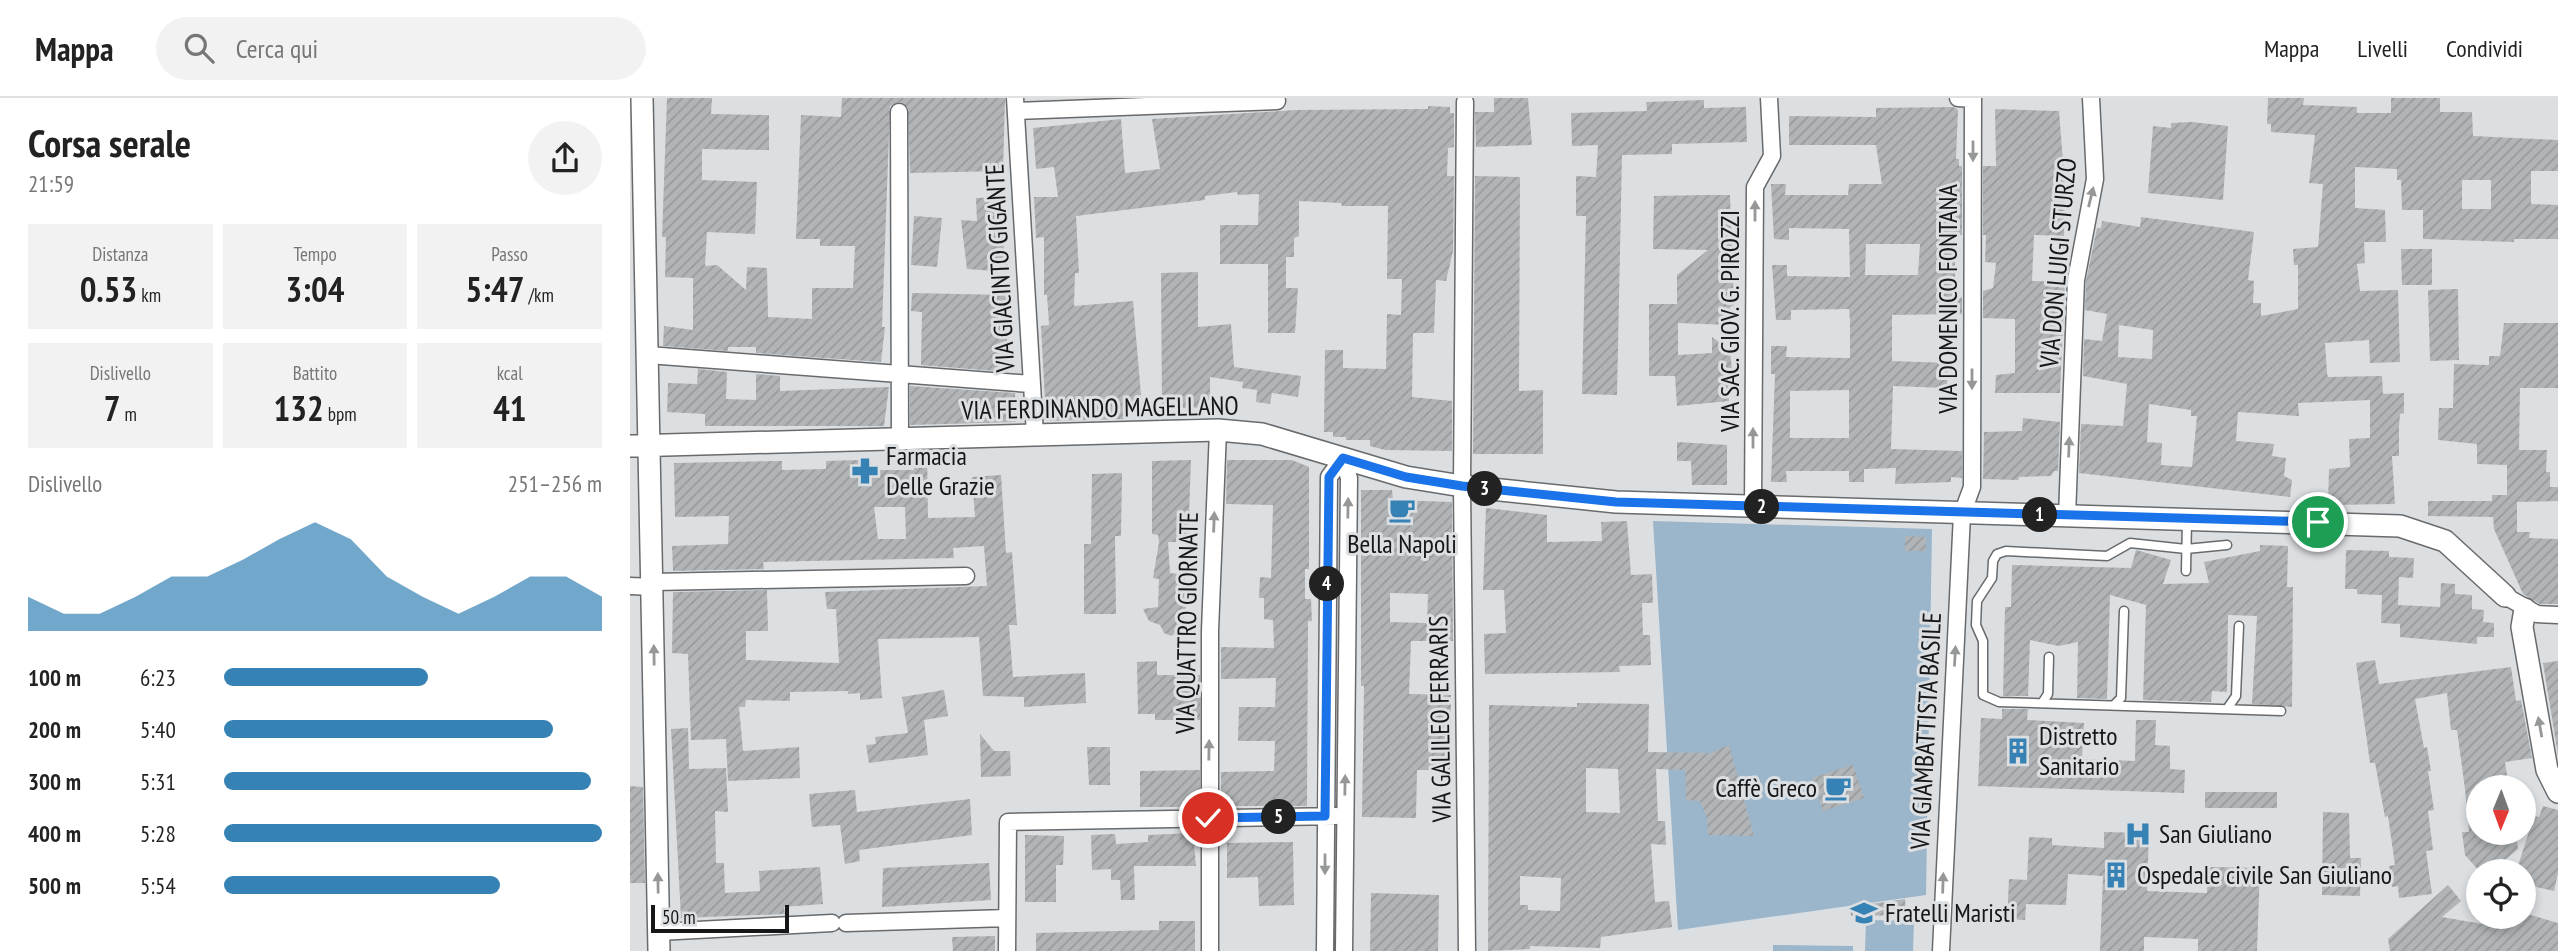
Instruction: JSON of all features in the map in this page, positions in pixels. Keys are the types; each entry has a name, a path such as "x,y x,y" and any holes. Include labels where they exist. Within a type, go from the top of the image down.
{"street":[{"path":"642,98 648,355 641,446 653,584 659,942 839,923 1007,918"},
{"name":"VIA SAC. GIOV. G. PIROZZI","path":"1753,507 1755,187 1772,156 1769,98"},
{"name":"VIA DOMENICO FONTANA","path":"1958,98 1973,99 1972,487 1962,514"},
{"name":"VIA DON LUIGI STURZO","path":"2067,516 2076,280 2095,179 2091,98"},
{"path":"1015,104 1277,101"},
{"name":"VIA GALILEO FERRARIS","path":"1465,102 1462,486 1467,951"},
{"name":"VIA GIACINTO GIGANTE","path":"1015,104 1035,435"},
{"path":"899,112 900,440"},
{"path":"648,355 1031,384"},
{"name":"VIA FERDINANDO MAGELLANO","path":"641,446 1218,430 1262,434 1406,477 1462,486 1616,502 2414,528 2445,541 2505,596"},
{"name":"VIA QUATTRO GIORNATE","path":"1210,951 1208,818 1218,430"},
{"path":"1343,458 1349,478 1344,951"},
{"path":"1325,951 1329,477 1343,458"},
{"name":"VIA GIAMBATTISTA BASILE","path":"1941,951 1962,514"},
{"path":"630,586 966,576"},
{"path":"2505,596 2525,609 2558,615"},
{"path":"2525,609 2522,627 2547,770 2558,792"},
{"path":"1007,951 1008,822 1345,816"}],"lane":[{"path":"2186,571 2187,519"},
{"path":"2227,545 2186,549 2130,543 2107,556 2006,551 1997,554 1993,561 1992,578 1977,601 1976,617 1983,641 1983,695 1999,702 2281,710"},
{"path":"2114,705 2121,698 2124,611"},
{"path":"1957,616 1976,617"},
{"path":"2227,709 2236,696 2239,626"},
{"path":"2042,703 2048,694 2049,657"}],"shaded area":[{"path":"1653,521 1932,529 1926,895 1678,930"},
{"path":"1866,920 1914,921 1913,951 1865,951"},
{"path":"1773,945 1853,946 1853,951 1773,951"}],"building":[{"path":"667,98 712,98 711,114 769,115 769,150 702,149 702,180 757,182 755,234 707,232 705,266 717,265 746,290 747,267 767,268 768,317 812,319 812,288 853,288 855,246 820,246 820,239 796,239 801,115 841,117 842,98 1005,98 1003,171 910,173 908,107 900,102 890,106 882,327 885,327 881,362 756,353 756,347 728,347 728,351 663,346 664,326 693,330 693,278 665,277 666,237 662,237"},
{"path":"1494,98 1528,98 1532,145 1476,147 1475,112 1494,112"},
{"path":"2268,98 2304,98 2303,105 2357,107 2357,113 2391,113 2391,98 2440,98 2440,112 2472,112 2473,136 2558,140 2558,171 2531,171 2531,204 2558,205 2558,239 2514,239 2514,242 2423,239 2423,210 2402,210 2401,180 2397,180 2397,169 2355,167 2355,208 2385,210 2386,242 2364,242 2365,263 2357,264 2360,291 2398,290 2400,362 2370,363 2369,340 2325,343 2327,373 2328,377 2382,376 2383,394 2404,393 2404,413 2400,414 2399,456 2392,456 2395,504 2328,505 2329,469 2350,467 2349,439 2370,438 2370,400 2298,403 2299,416 2238,412 2236,441 2274,444 2272,456 2286,458 2284,476 2292,480 2290,497 2079,473 2081,424 2123,426 2127,384 2083,376 2084,339 2102,341 2107,314 2085,310 2086,281 2097,228 2101,228 2102,221 2140,227 2141,217 2254,232 2248,280 2254,281 2253,303 2261,303 2261,316 2298,309 2298,265 2294,265 2293,249 2318,247 2323,184 2309,183 2315,135 2271,132 2271,124 2267,124","holes":["2462,180 2491,180 2491,209 2462,209","2119,325 2153,330 2152,359 2118,357","2149,404 2191,410 2191,416 2197,416 2192,467 2161,465 2162,443 2147,442"]},
{"path":"1704,100 1704,108 1746,107 1747,142 1672,144 1672,154 1622,155 1617,395 1582,394 1586,216 1576,216 1576,176 1596,177 1598,145 1572,146 1571,113 1647,111 1646,102"},
{"path":"1428,106 1450,107 1450,113 1454,113 1454,147 1448,148 1447,176 1454,176 1453,251 1446,281 1436,280 1434,333 1413,333 1412,397 1452,401 1452,451 1385,450 1370,446 1370,440 1346,440 1346,437 1333,437 1333,432 1324,432 1325,350 1343,350 1343,368 1386,369 1387,314 1401,315 1402,279 1387,279 1388,206 1342,206 1341,203 1299,201 1299,236 1294,238 1294,257 1286,257 1286,288 1298,288 1295,333 1268,333 1268,264 1220,264 1220,225 1258,225 1259,194 1238,195 1237,192 1205,196 1205,200 1076,216 1079,273 1075,273 1074,306 1133,301 1142,407 1130,407 1129,419 1046,421 1041,326 1049,325 1047,295 1044,295 1044,237 1036,238 1034,197 1058,197 1054,167 1036,169 1033,128 1121,119 1125,173 1160,169 1152,119 1296,110 1428,109"},
{"path":"1953,107 1958,110 1956,159 1959,159 1959,166 1962,166 1962,235 1955,235 1955,299 1962,297 1962,314 1892,315 1892,361 1948,363 1947,388 1893,386 1891,449 1962,451 1962,478 1951,477 1951,482 1895,484 1896,468 1864,469 1864,482 1849,482 1849,471 1786,471 1787,482 1771,482 1775,374 1771,374 1771,346 1787,346 1786,357 1850,358 1849,309 1791,310 1791,320 1776,320 1772,265 1787,265 1787,276 1850,277 1849,229 1789,228 1789,240 1774,239 1771,184 1786,184 1785,195 1848,195 1849,184 1882,184 1876,145 1789,145 1789,116 1876,117 1876,108","holes":["1866,244 1920,244 1918,275 1865,275","1849,390 1849,438 1790,438 1790,391"]},
{"path":"1995,109 2059,111 2065,187 2064,236 2034,235 2032,281 2065,282 2060,393 1995,393 1996,375 2015,373 2015,319 1983,318 1983,291 1993,288 1996,263 1985,262 1986,235 1983,235 1983,166 1996,166"},
{"path":"2192,122 2228,126 2223,200 2148,193 2153,126 2171,128 2171,123"},
{"path":"1475,176 1520,177 1519,391 1543,390 1543,454 1473,454"},
{"path":"1730,195 1734,305 1730,307 1730,325 1678,323 1678,355 1712,353 1712,337 1730,350 1733,380 1728,387 1729,401 1677,406 1675,376 1649,376 1649,304 1677,304 1677,275 1708,250 1653,249 1654,196"},
{"path":"1002,197 1004,255 1008,256 1008,272 967,269 961,220 977,221 976,198"},
{"path":"914,216 942,218 937,267 911,265"},
{"path":"2401,249 2432,249 2432,285 2402,285"},
{"path":"1198,272 1198,327 1231,324 1234,367 1301,376 1298,397 1272,393 1270,404 1256,402 1257,390 1242,388 1243,382 1210,377 1210,407 1162,409 1161,273"},
{"path":"2458,289 2459,360 2430,361 2428,290"},
{"path":"912,293 1006,295 1008,372 921,365 922,312 911,311"},
{"path":"2504,323 2558,323 2558,388 2520,388 2519,450 2547,450 2546,472 2550,472 2550,487 2558,487 2558,501 2517,502 2517,532 2530,532 2529,538 2558,539 2558,604 2540,604 2523,594 2494,529 2493,517 2428,516 2428,501 2492,501 2492,495 2507,495 2507,465 2477,464 2477,444 2438,440 2439,408 2453,408 2454,364 2489,365 2489,356 2500,356"},
{"path":"698,369 727,372 726,399 756,400 756,374 780,376 780,391 889,387 884,426 705,426 705,414 667,412 668,383 697,384"},
{"path":"910,386 1015,393 1016,422 910,425"},
{"path":"2023,418 2060,422 2058,471 2054,471 2051,476 2019,477 2018,480 1983,479 1984,432 2022,431"},
{"path":"1677,442 1727,445 1727,485 1692,485 1691,461 1677,461"},
{"path":"914,451 927,451 928,518 975,517 972,477 1001,475 1006,553 1012,552 1017,625 1009,625 1013,677 1085,673 1086,703 1024,707 1024,697 983,696 979,637 878,639 882,698 860,700 860,693 848,694 848,691 790,692 790,701 746,700 745,707 739,707 743,751 799,747 800,778 728,781 726,739 691,740 688,654 672,653 673,592 767,590 768,631 746,631 746,660 839,663 836,609 827,609 825,592 987,586 984,546 953,548 954,558 763,562 764,569 673,571 672,546 728,544 729,516 675,517 674,463 782,461 782,470 826,469 826,461 860,460 860,466 875,465 875,470 914,470","holes":["874,507 905,507 906,539 878,539"]},
{"path":"1191,460 1188,542 1168,542 1170,573 1185,575 1186,611 1179,631 1171,636 1164,633 1160,625 1149,621 1143,609 1158,607 1159,579 1153,578 1159,542 1158,535 1152,534 1152,461"},
{"path":"1227,460 1292,460 1309,467 1309,569 1305,569 1305,599 1311,599 1312,621 1308,621 1307,806 1221,806 1221,772 1274,771 1275,741 1238,741 1239,707 1275,707 1276,678 1221,679 1221,647 1274,648 1273,620 1264,619 1264,598 1259,598 1260,577 1271,578 1273,505 1226,504"},
{"path":"1122,473 1121,536 1115,536 1116,614 1084,614 1084,544 1091,544 1092,474"},
{"path":"1361,490 1392,490 1393,500 1452,502 1453,641 1411,641 1409,694 1451,695 1450,770 1417,770 1416,818 1362,817 1364,686 1361,686","holes":["1390,593 1428,594 1427,623 1390,622"]},
{"path":"1486,508 1547,515 1547,542 1602,541 1601,522 1627,521 1631,575 1652,574 1653,603 1642,603 1643,635 1650,635 1651,665 1619,666 1620,672 1485,674 1484,634 1506,633 1504,590 1483,590"},
{"path":"1905,536 1926,537 1926,551 1905,551"},
{"path":"2260,545 2288,546 2287,587 2293,587 2292,707 2252,704 2257,616 2228,615 2227,692 2212,691 2211,702 2143,700 2146,605 2110,595 2107,699 2077,698 2078,642 2059,646 2030,640 2028,696 2003,696 2005,607 2011,607 2012,565 2131,568 2136,550 2171,560 2163,584 2209,583 2204,562 2260,551"},
{"path":"2346,550 2389,551 2389,557 2414,558 2413,578 2399,577 2398,605 2440,607 2441,583 2455,584 2455,594 2472,595 2472,609 2484,610 2483,622 2494,623 2494,637 2477,637 2477,644 2400,637 2400,624 2381,623 2382,595 2357,594 2357,589 2345,589"},
{"path":"2375,660 2379,684 2511,667 2516,701 2521,700 2532,758 2505,762 2507,775 2466,775 2466,800 2457,730 2451,730 2447,693 2415,699 2431,771 2428,771 2434,810 2428,811 2433,850 2426,851 2432,894 2399,898 2398,886 2392,887 2389,866 2395,865 2388,816 2385,817 2375,763 2370,763 2356,663"},
{"path":"1157,661 1157,675 1200,675 1200,720 1155,720 1155,714 1138,714 1137,662"},
{"path":"2558,661 2558,755 2543,663"},
{"path":"944,690 948,716 924,720 928,755 869,763 866,745 876,744 875,737 908,733 902,697"},
{"path":"1577,703 1649,704 1648,752 1711,753 1729,745 1754,836 1708,835 1707,819 1700,801 1686,800 1685,770 1656,769 1658,821 1665,821 1666,845 1651,844 1655,902 1669,901 1672,927 1601,937 1600,948 1530,946 1530,949 1488,951 1489,705 1577,707","holes":["1586,768 1618,769 1620,813 1586,812","1520,876 1561,878 1560,911 1528,910 1528,905 1520,905"]},
{"name":"Distretto Sanitario","path":"2002,709 2028,709 2027,720 2084,723 2082,759 2135,761 2136,720 2156,720 2155,745 2170,746 2170,769 2185,770 2184,793 1978,786 1981,718 2002,719"},
{"path":"688,728 689,769 726,768 728,812 715,811 716,863 724,863 725,893 760,891 759,871 820,867 823,904 784,907 785,914 681,918 671,729"},
{"path":"980,734 994,751 1010,751 1011,776 981,777"},
{"path":"1087,747 1110,747 1110,785 1089,785"},
{"name":"Caffè Greco","path":"1853,765 1864,798 1823,811 1812,778"},
{"path":"1200,770 1200,807 1140,807 1140,771"},
{"path":"630,786 643,787 645,883 630,883"},
{"path":"855,790 857,812 970,799 972,835 859,850 860,861 845,864 840,825 812,827 809,794"},
{"path":"2205,792 2277,792 2277,808 2205,808"},
{"path":"2543,806 2558,810 2558,873 2554,891 2536,887 2536,859 2520,859 2525,845 2536,845 2536,816 2539,817"},
{"path":"2323,812 2349,813 2350,858 2361,858 2360,896 2322,895"},
{"path":"2104,832 2149,833 2147,891 2207,893 2208,867 2260,868 2257,951 2198,951 2198,939 2144,937 2144,951 2100,951 2103,876 2068,874 2066,905 2026,904 2025,920 2007,919 2009,879 2027,880 2029,837 2052,838 2052,845 2104,848"},
{"path":"2462,832 2466,832 2466,845 2518,845 2518,849 2506,859 2469,859 2465,855"},
{"path":"1193,833 1196,866 1134,866 1135,900 1121,900 1120,880 1111,880 1111,869 1092,870 1091,835 1115,834 1116,844 1148,842 1148,835"},
{"path":"1025,835 1064,836 1063,865 1056,865 1056,902 1025,902"},
{"path":"1293,842 1294,905 1259,906 1258,877 1227,878 1227,843"},
{"path":"989,863 991,900 882,907 883,868"},
{"path":"2448,885 2461,901 2442,917 2466,921 2466,929 2536,929 2536,917 2558,923 2558,951 2390,951 2388,939"},
{"path":"1371,893 1439,895 1438,951 1370,951"},
{"path":"1905,899 1906,915 1851,916 1850,907"},
{"path":"1159,921 1195,921 1195,951 1036,951 1036,933 1159,930"},
{"path":"995,936 995,951 953,951 952,937"}],"place":[{"name":"Farmacia Delle Grazie","path":"865,471"},
{"name":"Bella Napoli","path":"1402,510"},
{"name":"Distretto Sanitario","path":"2018,751"},
{"name":"Caffè Greco","path":"1838,788"},
{"name":"San Giuliano","path":"2138,834"},
{"name":"Ospedale civile San Giuliano","path":"2116,875"},
{"name":"Fratelli Maristi","path":"1864,913"}],"route":[{"path":"1208,818 1325,816 1329,477 1343,458 1406,477 1462,486 1616,502 1962,514 2318,522"}]}
